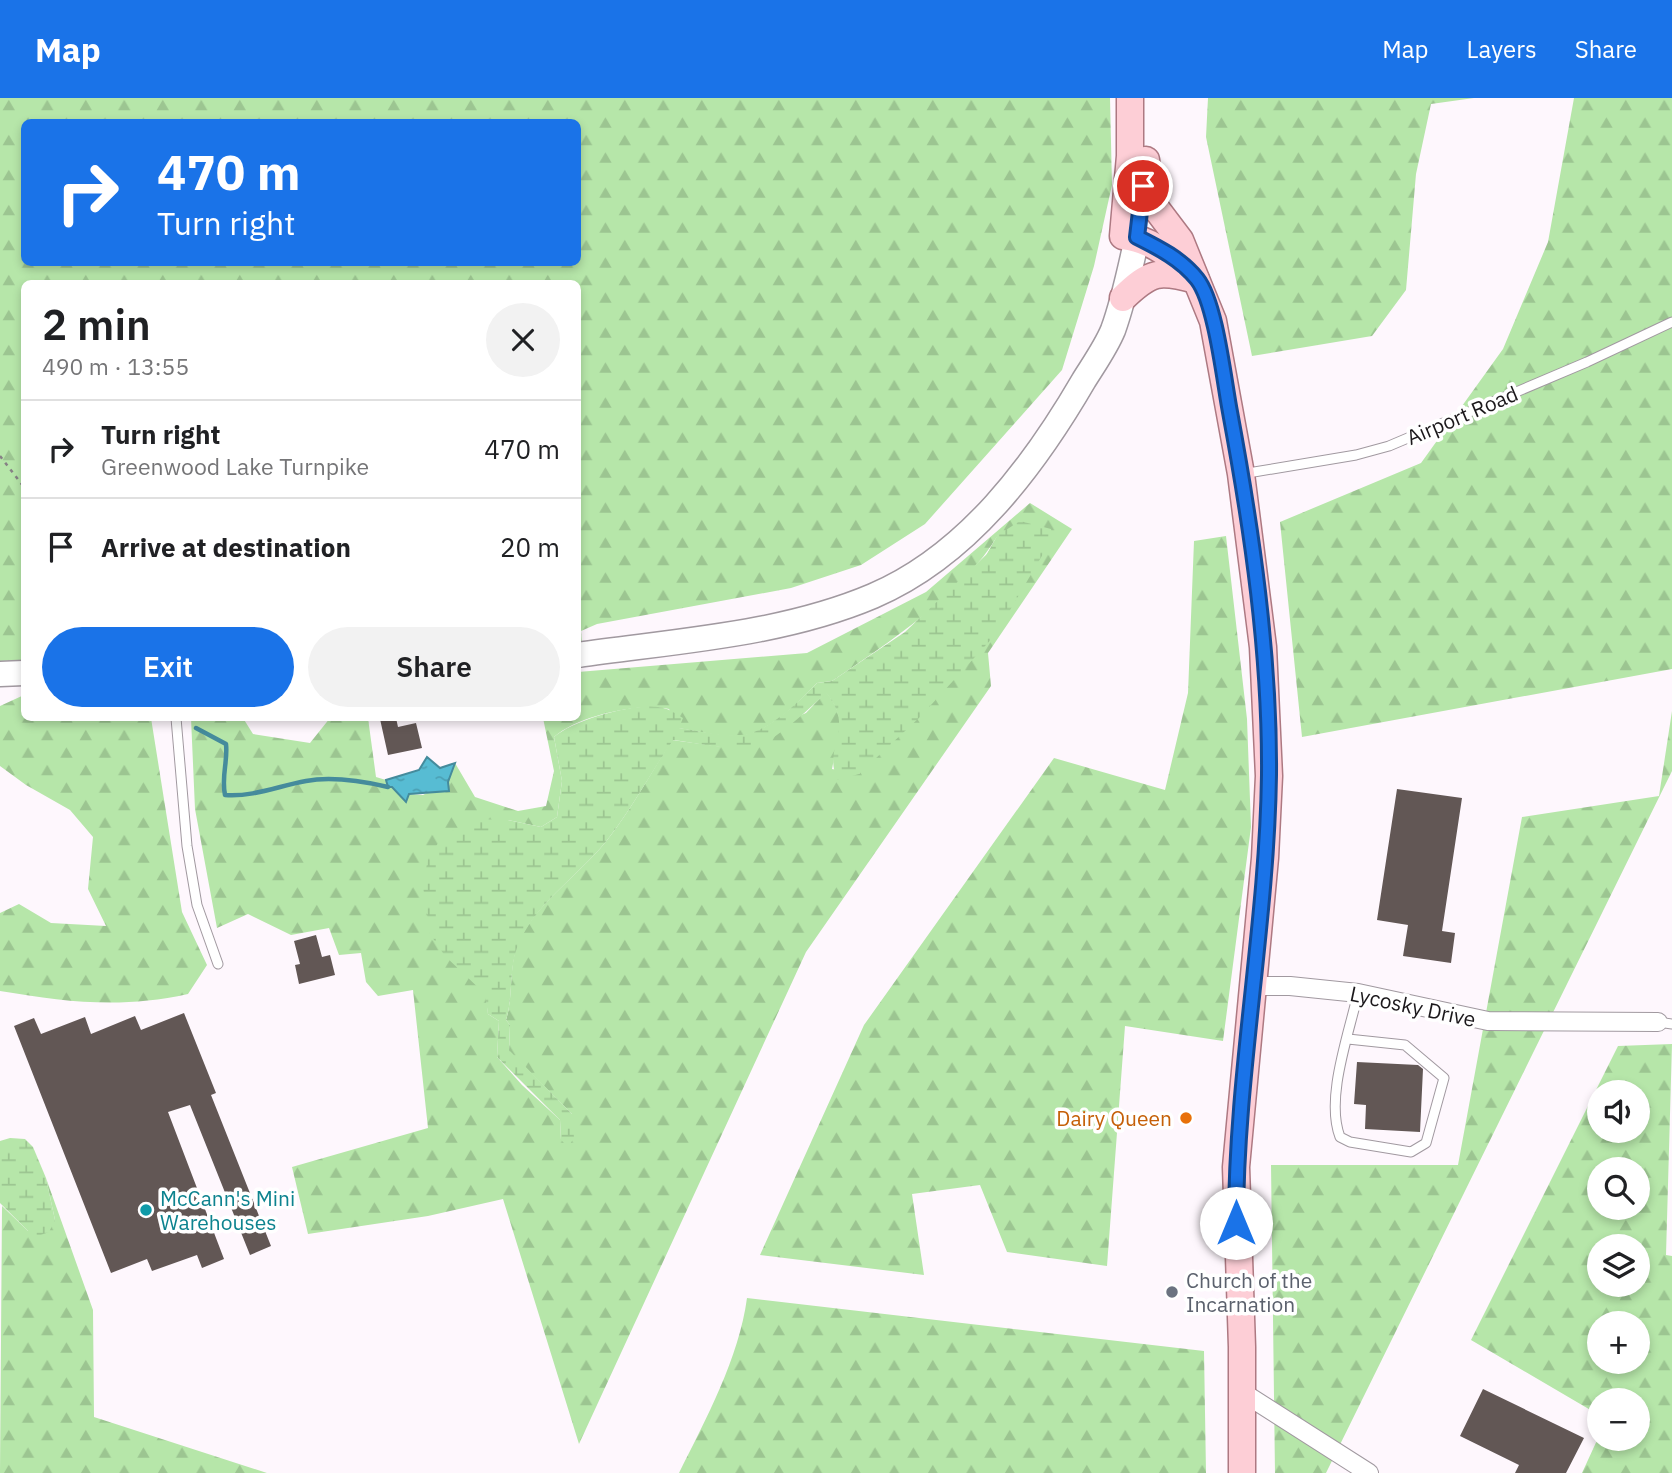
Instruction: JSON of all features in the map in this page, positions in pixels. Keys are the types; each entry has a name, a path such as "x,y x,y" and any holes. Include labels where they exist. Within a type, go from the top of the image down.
{"main road":[{"path":"1079,390 1130,237 1130,98"},
{"path":"1146,98 1146,160 1152,203 1180,240 1213,321 1241,474 1263,647 1268,711 1265,858 1236,1167 1242,1473"},
{"path":"581,656 799,621 852,604 895,585 953,543 1012,487 1054,433 1112,332 1123,298 1130,237 1146,160"},
{"path":"1130,237 1169,253 1198,280"},
{"path":"1123,298 1140,282 1156,273 1198,280"},
{"path":"0,674 21,673"}],"street":[{"name":"Lycosky Drive","path":"1252,986 1290,986 1357,993 1488,1021 1665,1023"},
{"path":"1242,1392 1369,1473"}],"lane":[{"name":"Airport Road","path":"1241,474 1356,455 1389,446 1587,362 1672,322"},
{"path":"176,721 187,846 197,905 218,964"},
{"path":"1348,1039 1405,1045 1444,1078 1426,1143 1411,1152 1350,1142 1340,1137 1336,1125 1335,1101 1357,993"}],"path":[{"path":"0,456 21,482"}],"green space":[{"path":"0,98 1110,98 1112,185 1094,266 1062,370 925,524 861,565 791,588 597,624 581,631 581,280 21,280 21,660 0,661"},
{"path":"1208,98 1474,98 1431,104 1416,174 1406,290 1372,336 1252,356 1206,137"},
{"path":"1574,98 1672,98 1672,669 1302,737 1280,522 1421,463 1503,349 1548,242"},
{"path":"1030,503 1072,529 988,653 991,686 806,952 579,1444 503,1199 428,1216 308,1234 292,1167 428,1128 413,990 378,996 366,982 361,953 339,955 329,928 291,935 248,914 217,928 195,809 191,721 245,721 253,734 310,743 328,721 368,721 376,777 386,780 388,787 392,787 406,801 408,794 423,795 448,782 455,763 475,797 518,811 546,806 554,771 544,721 581,721 581,672 807,653 926,592","holes":["998,535 859,774 832,769 840,720 826,692 806,713 723,747 672,740 611,835 538,912 516,950 506,1020 510,1025 509,1051 572,1114 561,1140 560,1120 522,1085 497,1057 499,1021 488,1014 486,994 508,820 541,827 557,817 562,781 554,737 564,729 593,717 642,707 669,709 678,728 726,736 745,735 762,729 788,711 817,683 832,681 923,616 965,577"]},
{"path":"1020,521 1051,529 1053,537 996,634 920,717 859,774 838,780 833,758 839,717 826,693 783,731 756,746 725,748 673,740 611,835 538,912 516,950 506,1020 510,1025 509,1050 572,1114 574,1138 570,1144 565,1144 561,1140 560,1120 497,1057 499,1021 488,1014 485,994 445,956 430,934 423,886 428,858 443,836 475,819 508,820 541,827 557,817 562,781 554,737 589,719 619,710 647,706 668,710 683,718 679,728 709,733 740,735 771,723 817,683 832,681 905,632 987,554 998,535"},
{"path":"1226,536 1247,719 1251,827 1223,1041 1125,1026 1107,1266 1007,1252 980,1185 912,1194 924,1275 760,1255 864,1025 1054,758 1165,790 1188,693 1194,541"},
{"path":"21,696 21,721 151,721 182,912 207,965 188,994 116,1003 0,991 0,913 19,904 51,923 106,926 88,889 93,837 70,810 26,785 0,766 0,706"},
{"path":"1672,711 1672,771 1326,1473 1275,1473 1271,1165 1458,1165 1522,817 1659,796"},
{"path":"1672,1044 1666,1255 1672,1256 1672,1473 1582,1473 1592,1451 1650,1451 1650,1388 1587,1388 1587,1408 1471,1340 1587,1108 1587,1143 1650,1143 1650,1080 1601,1080 1618,1046"},
{"path":"10,1138 25,1139 33,1147 46,1178 55,1220 49,1232 38,1236 28,1231 0,1203 0,1141"},
{"path":"46,1178 93,1310 94,1417 267,1473 0,1473 2,1206 28,1231 55,1220"},
{"path":"747,1298 1204,1351 1206,1473 679,1473 729,1366"}],"water":[{"path":"427,757 440,768 455,763 448,782 449,791 409,794 406,802 392,787 388,787 386,780 419,770"}],"building":[{"path":"380,721 397,721 398,727 416,723 422,748 388,755"},
{"path":"1397,789 1462,798 1442,931 1455,933 1451,963 1403,956 1408,925 1377,920"},
{"path":"316,935 322,957 330,955 335,975 299,984 295,965 300,964 294,941"},
{"path":"184,1013 216,1093 211,1095 271,1246 250,1255 190,1105 168,1112 224,1259 202,1268 197,1255 152,1271 147,1259 111,1273 14,1026 34,1018 41,1034 85,1017 91,1034 135,1016 141,1030"},
{"path":"1357,1062 1418,1065 1423,1069 1420,1132 1365,1129 1366,1105 1354,1104"},
{"path":"1483,1389 1584,1438 1566,1473 1515,1473 1519,1465 1460,1436"}],"waterway":[{"path":"196,728 226,744 225,795 266,791 327,779 388,787"}],"place":[{"name":"Dairy Queen","path":"1186,1118"},
{"name":"McCann's Mini Warehouses","path":"146,1210"},
{"name":"Church of the Incarnation","path":"1172,1292"}],"route":[{"path":"1143,186 1137,237 1169,253 1198,280 1213,321 1241,474 1263,647 1269,776 1259,939 1240,1101 1236,1223"}]}
